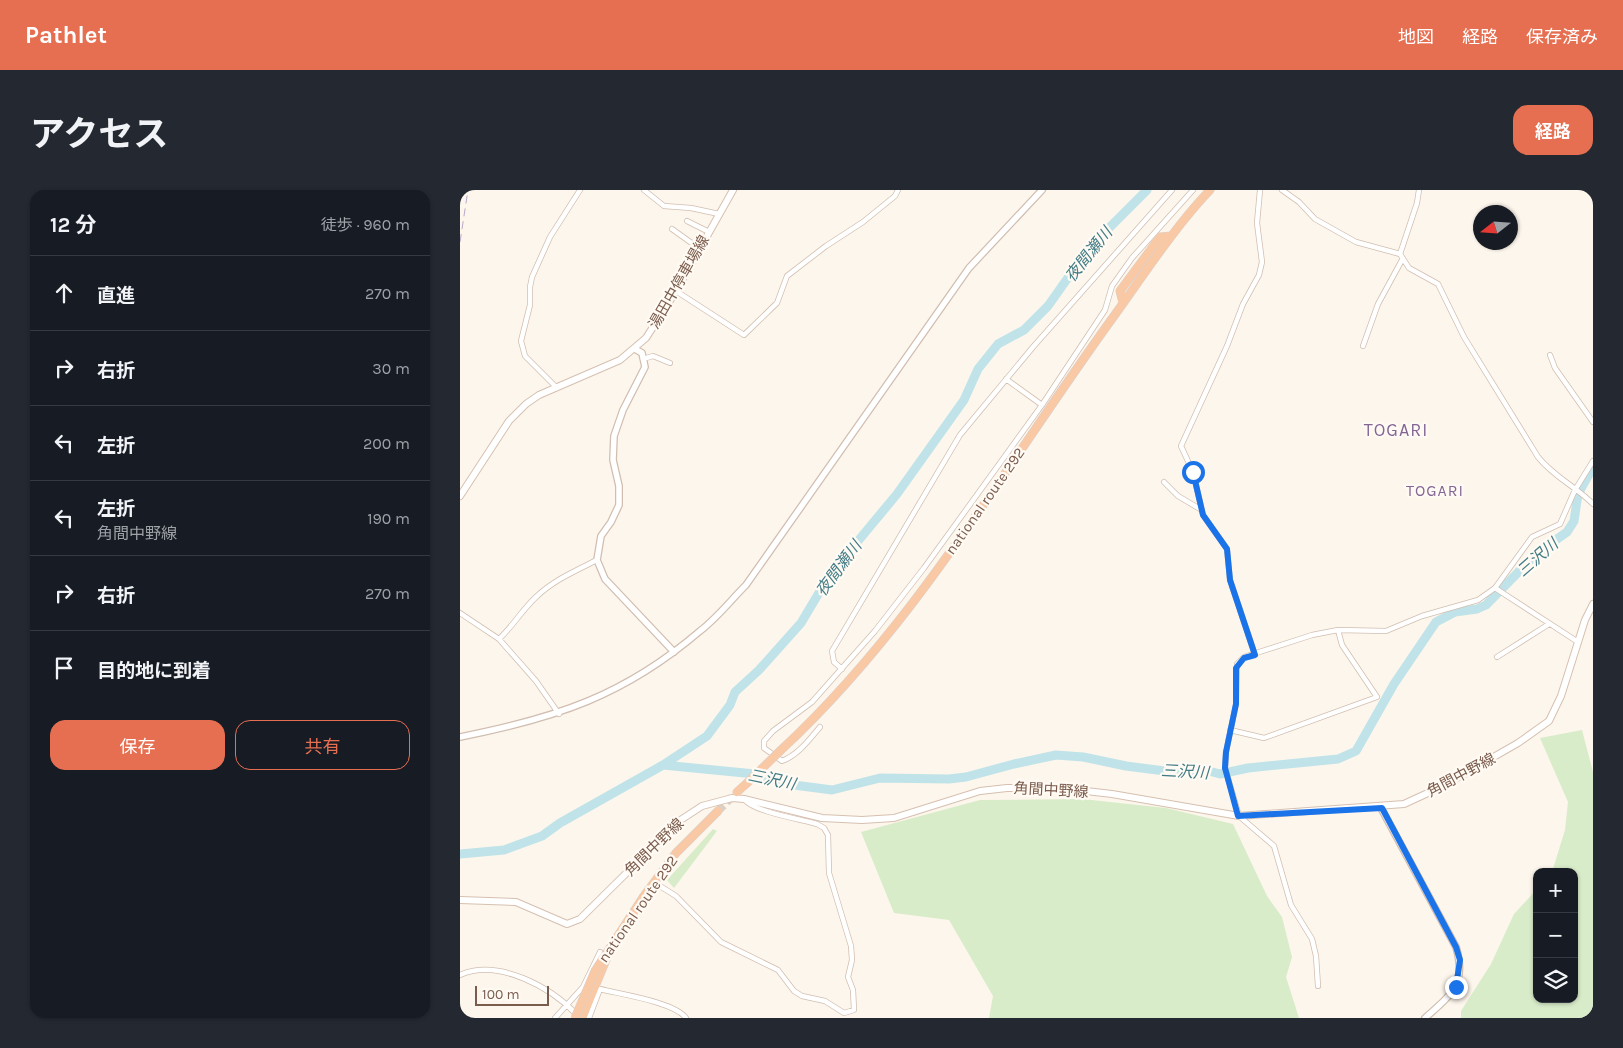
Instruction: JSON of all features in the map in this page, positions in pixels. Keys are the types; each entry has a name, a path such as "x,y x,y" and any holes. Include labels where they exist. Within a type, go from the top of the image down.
{"highway":[{"name":"national route 292","path":"737,792 818,716 897,624 978,515 1064,385 1170,236 1210,190"},
{"name":"national route 292","path":"579,1016 596,971 644,896 676,853 718,811"},
{"path":"567,1018 579,1016"}],"main road":[{"name":"湯田中停車場線","path":"460,496 510,421 526,404 620,360 635,349 655,326 733,190"},
{"name":"角間中野線","path":"460,900 516,902 567,924 573,923 580,919 679,821 702,806 732,798 744,799 822,818 862,820 894,818 980,791 1007,788 1060,788 1146,799 1238,816 1382,808 1404,804 1443,786 1518,743 1549,721 1561,696 1578,642 1593,604"}],"street":[{"path":"557,388 525,356 521,341 530,305 532,277 550,237 580,190"},
{"path":"644,190 664,206 691,208 719,214"},
{"path":"676,291 744,335 778,303 787,276 826,246 863,222 895,196 898,190"},
{"path":"460,737 559,714 586,704 634,680 701,631 746,585 969,268 1042,190"},
{"path":"842,669 834,662 832,651 960,435 1006,378 1172,190"},
{"path":"820,727 809,741 789,758 782,761 764,748 764,741 812,702 842,669 875,631 924,568 1042,405 1105,310 1112,286 1132,258 1193,190"},
{"path":"1255,655 1230,580 1227,549 1206,522 1200,509 1193,472 1181,446 1227,346 1243,304 1259,275 1262,262 1257,223 1260,190"},
{"path":"1282,190 1299,202 1315,219 1356,242 1400,254"},
{"path":"1419,190 1418,203 1400,254 1402,260 1410,268 1438,284 1464,337 1538,457 1550,472 1576,488 1593,504"},
{"path":"687,221 709,232"},
{"path":"672,229 700,249"},
{"path":"1364,346 1378,304 1402,260"},
{"path":"635,349 642,353 644,367 623,410 614,436 612,460 619,486 618,505 611,522 601,536 597,560 604,579 674,652"},
{"path":"1550,355 1555,368 1593,422"},
{"path":"643,360 653,356 670,363"},
{"path":"1006,378 1042,405"},
{"path":"1318,986 1316,956 1312,939 1291,905 1274,846 1238,816 1224,765 1236,704 1236,668 1244,658 1312,635 1338,630 1386,631 1422,616 1478,600 1496,589 1527,542 1536,534 1560,524 1576,488 1593,461"},
{"path":"1164,482 1178,496 1200,509"},
{"path":"499,639 515,623 534,598 558,579 597,560"},
{"path":"1496,589 1578,642"},
{"path":"460,613 499,639 538,683 559,714"},
{"path":"1497,657 1549,624"},
{"path":"1230,730 1264,738 1377,697 1342,645 1338,630"},
{"path":"655,883 676,896 721,942 778,970 794,991 802,996 825,1001 844,1012 854,1010 853,990 848,977 852,960 851,946 829,873 828,835 824,828 817,824 764,810 748,803 744,799"},
{"path":"1382,808 1456,947 1460,960 1456,987 1446,1000 1425,1018"},
{"path":"555,1018 583,987 600,952"},
{"path":"460,975 476,969 494,970 526,979 544,987 579,1016"},
{"path":"589,1018 600,989 665,1005 683,1014 686,1018"}],"green space":[{"path":"1582,730 1593,772 1593,1018 1461,1018 1461,1011 1491,964 1514,914 1533,893 1533,1003 1578,1003 1578,868 1553,868 1565,830 1568,802 1540,738"},
{"path":"1082,799 1166,808 1233,824 1267,896 1282,917 1292,957 1286,977 1299,1018 989,1018 993,996 949,920 894,913 861,832 980,800"},
{"path":"713,829 717,831 674,888 667,880"}],"waterway":[{"name":"夜間瀬川","path":"460,854 504,850 542,836 560,823 663,765 707,736 730,705 735,692 759,670 801,623 829,576 897,494 964,400 978,369 998,344 1024,330 1048,306 1089,248 1147,190"},
{"name":"三沢川","path":"663,765 755,774 794,785 832,790 880,778 949,779 966,777 1056,755 1083,757 1126,766 1165,771 1205,770 1220,774 1248,768 1338,759 1356,751 1394,684 1436,622 1455,612 1477,609 1486,605 1536,554 1567,532 1574,521 1578,494 1593,467"}],"tunnel":[{"path":"718,811 732,797"}],"railway":[{"path":"460,242 468,190"}],"district":[{"name":"TOGARI","path":"1396,430"},
{"name":"TOGARI","path":"1435,490"}],"route":[{"path":"1193,472 1198,503 1206,522 1227,549 1230,580 1255,655 1244,658 1236,668 1236,704 1224,765 1238,816 1382,808 1456,947 1460,960 1459,977 1456,987"}]}
